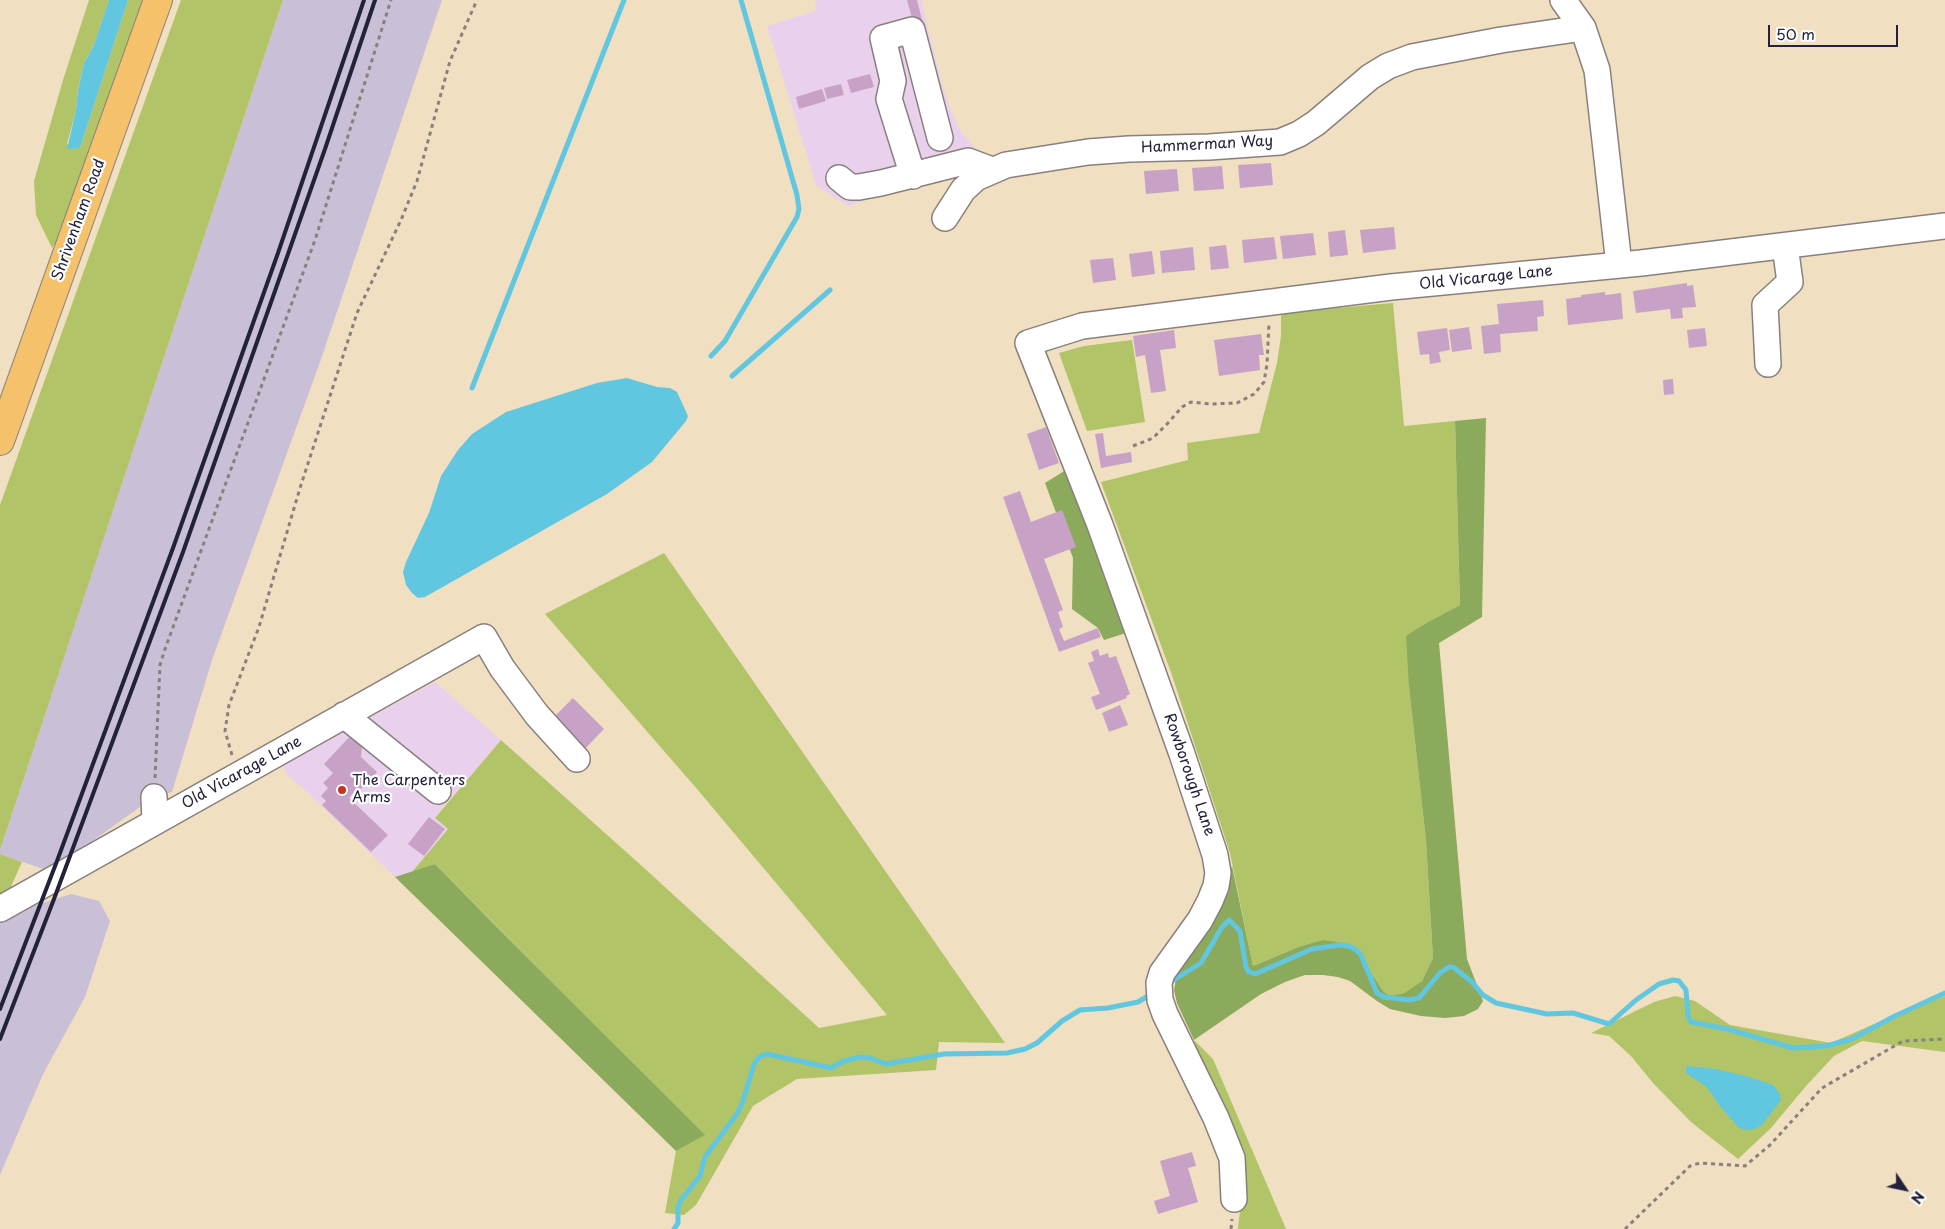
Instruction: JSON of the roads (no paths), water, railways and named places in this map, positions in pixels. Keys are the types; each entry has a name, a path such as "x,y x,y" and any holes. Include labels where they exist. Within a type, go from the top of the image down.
{"highway":[{"name":"Shrivenham Road","path":"0,440 158,0"}],"street":[{"path":"1562,0 1583,28 1597,70 1619,265"},
{"name":"Hammerman Way","path":"945,218 963,190 976,178 1006,165 1088,152 1218,147 1280,142 1299,134 1316,123 1370,77 1388,66 1412,56 1433,51 1583,28"},
{"path":"912,176 889,99 893,81 883,38 912,30 940,138"},
{"path":"839,178 850,187 859,187 912,176 968,161 992,170"},
{"name":"Old Vicarage Lane","path":"1028,342 1082,326 1268,302 1392,287 1619,265 1945,226"},
{"path":"1768,364 1765,305 1790,282 1785,246"},
{"name":"Rowborough Lane","path":"1028,342 1100,525 1182,754 1215,855 1218,873 1216,886 1210,901 1200,920 1167,965 1160,991 1165,1014 1216,1118 1232,1158 1234,1199"},
{"name":"Old Vicarage Lane","path":"0,909 484,637 502,668 537,716 577,760"},
{"path":"344,715 438,791"},
{"path":"154,797 155,822"}],"water":[{"path":"109,0 128,0 80,148 67,149 84,63 94,45"},
{"path":"627,378 657,387 670,388 677,392 688,416 686,421 652,462 607,494 425,597 418,598 412,593 406,585 403,572 406,562 429,513 441,476 458,450 472,434 506,412 597,383"},
{"path":"1686,1066 1716,1069 1773,1085 1780,1094 1781,1100 1762,1125 1755,1129 1739,1128 1719,1105 1707,1087 1686,1073"}],"waterway":[{"path":"472,388 624,0"},
{"path":"711,356 725,341 797,217 799,209 797,195 741,0"},
{"path":"732,376 830,290"},
{"path":"1169,983 1201,963 1222,927 1229,920 1240,931 1246,967 1249,972 1255,974 1312,949 1339,945 1348,946 1355,949 1361,955 1377,993 1384,997 1409,1000 1419,998 1440,973 1449,967 1453,967 1472,982 1483,995 1496,1003 1547,1014 1573,1013 1609,1024 1636,1000 1659,984 1673,980 1679,981 1686,990 1688,1016 1691,1022 1727,1029 1793,1048 1826,1046 1852,1039 1895,1016 1945,993"},
{"path":"674,1229 678,1223 678,1207 681,1200 700,1176 705,1157 737,1114 754,1064 759,1057 767,1054 831,1068 844,1061 860,1057 870,1058 886,1064 944,1054 1007,1053 1025,1049 1037,1043 1062,1021 1080,1010 1108,1008 1138,1002 1153,993"}],"railway":[{"path":"0,1009 173,548 278,253 364,0"},
{"path":"0,1039 183,552 325,149 375,0"}],"place":[{"name":"The Carpenters Arms","path":"342,790"}]}
